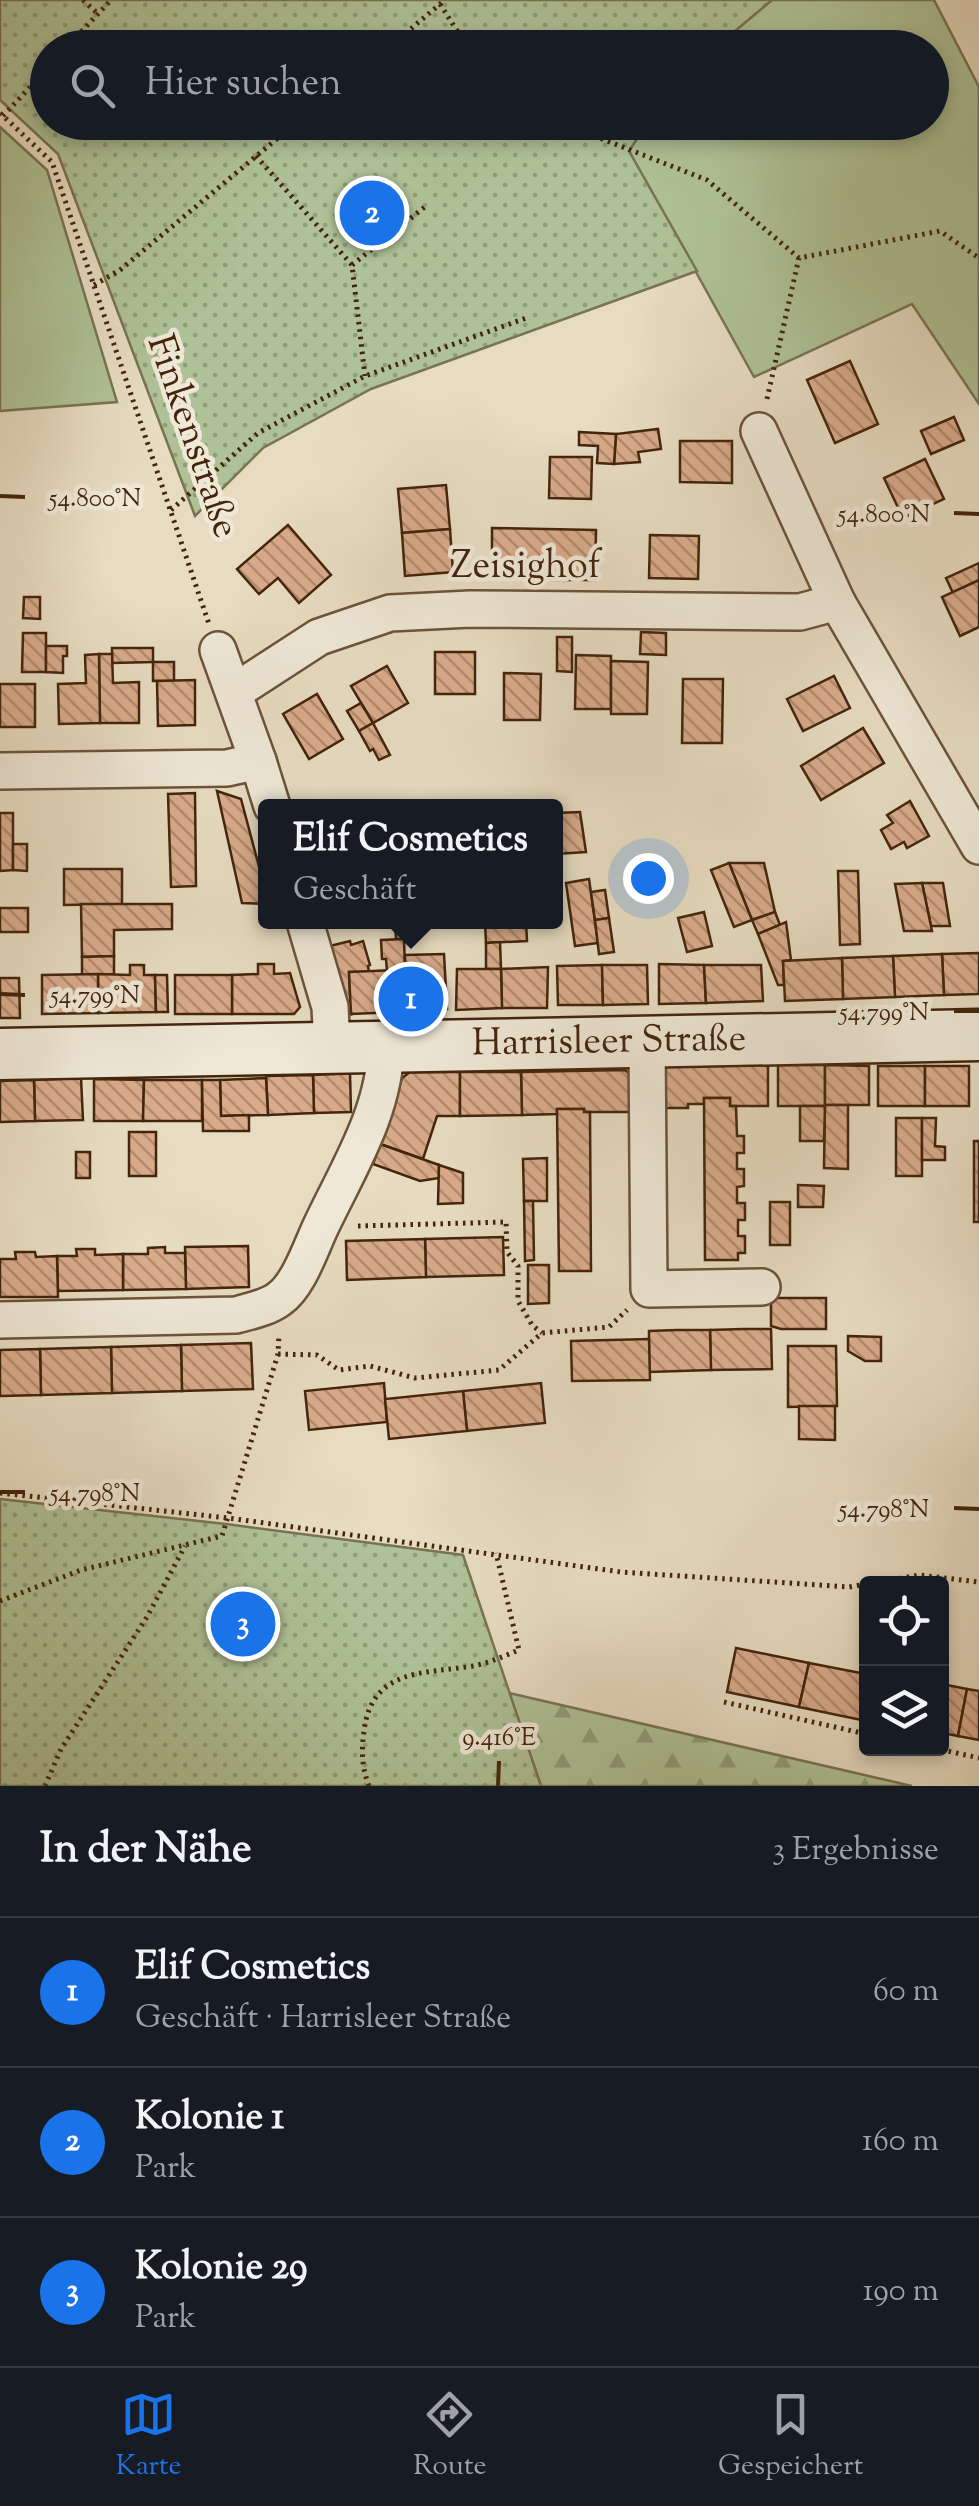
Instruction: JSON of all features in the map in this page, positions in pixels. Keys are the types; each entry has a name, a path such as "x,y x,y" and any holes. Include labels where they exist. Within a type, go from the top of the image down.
{"main road":[{"name":"Harrisleer Straße","path":"0,1054 979,1035"}],"street":[{"path":"759,431 837,602 979,846"},
{"name":"Zeisighof","path":"234,692 320,637 390,613 470,609 800,612 837,602"},
{"path":"218,650 270,799"},
{"path":"0,771 227,768 258,761"},
{"path":"307,929 330,1007 332,1046"},
{"path":"646,1044 650,1289 762,1287"},
{"path":"0,1320 236,1315 282,1298 308,1258 360,1151 386,1073 386,1045"}],"path":[{"path":"83,0 98,13"},
{"path":"82,30 111,0"},
{"path":"409,30 442,2 458,30"},
{"path":"2,115 30,86"},
{"name":"Finkenstraße","path":"2,115 52,162 218,650"},
{"path":"94,285 120,270 275,140"},
{"path":"605,140 707,180 800,258"},
{"path":"256,156 352,265 365,376"},
{"path":"352,265 426,206"},
{"path":"800,258 940,231 979,258"},
{"path":"759,431 800,258"},
{"path":"171,510 258,433 365,376 529,317"},
{"path":"354,1226 506,1222 507,1252 518,1266 518,1301 532,1326 542,1332 609,1327 650,1289"},
{"path":"0,1601 81,1570 222,1536 278,1354 282,1298"},
{"path":"278,1354 317,1354 338,1370 370,1366 415,1378 499,1370 542,1332"},
{"path":"0,1493 228,1518 621,1572 859,1585"},
{"path":"45,1786 60,1749 147,1617 185,1546"},
{"path":"368,1786 362,1768 366,1712 384,1685 416,1672 478,1665 518,1650 496,1553"},
{"path":"909,1576 934,1576"},
{"path":"949,1578 979,1582"},
{"path":"724,1702 859,1732"},
{"path":"949,1751 979,1758"}],"green space":[{"path":"0,0 772,0 736,30 30,30 30,128 0,100"},
{"path":"772,0 934,0 979,87 979,404 912,304 754,377 629,151 636,140 949,140 949,30 736,30"},
{"path":"0,127 47,170 117,402 0,411"},
{"path":"43,140 636,140 629,151 697,271 371,389 263,448 195,516 58,154"},
{"path":"0,1499 463,1555 541,1786 0,1786"},
{"path":"509,1693 912,1786 541,1786"}],"building":[{"path":"850,361 878,424 835,443 807,380"},
{"path":"954,417 964,440 931,454 921,431"},
{"path":"658,429 661,449 638,452 640,462 614,464 616,434"},
{"path":"579,432 616,434 614,464 597,463 598,446 579,445"},
{"path":"680,441 732,441 732,483 680,482"},
{"path":"550,457 592,457 591,499 549,498"},
{"path":"925,459 944,499 903,518 884,478"},
{"path":"446,485 450,529 402,533 398,489"},
{"path":"288,525 331,575 299,603 278,578 259,594 237,569"},
{"path":"492,528 596,530 595,580 551,580 551,571 492,571"},
{"path":"450,529 453,572 405,576 402,533"},
{"path":"650,535 699,536 698,579 649,578"},
{"path":"979,563 979,580 953,593 946,578"},
{"path":"979,580 979,627 960,636 942,597"},
{"path":"24,597 40,597 40,619 23,618"},
{"path":"641,632 666,633 666,655 640,654"},
{"path":"23,633 46,633 46,672 22,672"},
{"path":"557,637 572,637 572,672 557,671"},
{"path":"46,646 67,646 63,673 46,672"},
{"path":"112,648 153,648 153,662 112,663"},
{"path":"435,652 475,652 475,694 435,694"},
{"path":"99,654 112,654 113,683 139,682 139,723 100,723"},
{"path":"99,654 100,723 59,724 58,684 86,683 85,655"},
{"path":"576,655 611,656 611,709 575,709"},
{"path":"611,661 648,662 647,714 611,714"},
{"path":"153,662 174,662 174,681 153,681"},
{"path":"387,666 408,703 373,723 351,686"},
{"path":"504,673 541,674 540,720 504,720"},
{"path":"834,676 850,708 803,731 787,699"},
{"path":"683,679 723,679 722,743 682,743"},
{"path":"195,680 195,725 158,726 157,681"},
{"path":"0,684 35,684 35,727 0,727"},
{"path":"317,694 343,739 309,759 283,714"},
{"path":"361,703 373,723 359,731 347,711"},
{"path":"373,723 390,755 379,760 359,731"},
{"path":"863,728 884,763 821,800 801,766"},
{"path":"217,791 241,799 258,863 258,904 242,903"},
{"path":"195,793 196,886 171,887 168,794"},
{"path":"910,801 929,836 907,848 904,842 891,849 881,830 893,823 887,815"},
{"path":"580,812 586,852 563,854 563,813"},
{"path":"0,813 13,813 13,870 0,871"},
{"path":"13,844 27,844 27,871 13,870"},
{"path":"729,863 764,863 775,912 752,920"},
{"path":"729,863 752,920 734,927 711,870"},
{"path":"64,869 122,869 122,904 64,905"},
{"path":"838,871 858,871 860,944 840,945"},
{"path":"589,879 598,943 575,946 566,883"},
{"path":"922,883 943,883 950,926 931,926"},
{"path":"922,883 932,931 904,931 895,884"},
{"path":"605,890 609,918 595,920 591,892"},
{"path":"81,904 172,904 172,929 114,930 114,956 82,957"},
{"path":"0,908 28,908 28,932 0,932"},
{"path":"704,912 712,946 687,952 678,918"},
{"path":"775,912 780,925 758,934 752,920"},
{"path":"609,918 614,952 599,954 595,920"},
{"path":"786,922 791,960 783,961 784,985 778,985 758,934"},
{"path":"395,929 411,929 412,939 396,939"},
{"path":"485,929 526,929 527,941 486,943"},
{"path":"404,939 405,970 387,971 381,940"},
{"path":"350,941 351,945 363,941 370,965 369,972 349,972 351,1014 342,1010 326,947"},
{"path":"500,942 501,969 486,969 486,943"},
{"path":"979,953 979,994 944,995 942,954"},
{"path":"444,954 447,1009 398,1012 396,970 405,970 405,955"},
{"path":"942,954 944,995 895,997 893,956"},
{"path":"114,956 114,974 82,975 82,957"},
{"path":"893,956 895,997 843,999 842,958"},
{"path":"842,958 843,999 785,1001 783,961"},
{"path":"258,964 274,964 274,974 290,973 300,1007 294,1014 232,1014 232,975 258,974"},
{"path":"659,964 704,965 706,1003 659,1004"},
{"path":"130,965 144,965 144,975 155,975 156,1012 98,1013 98,974 130,975"},
{"path":"602,965 603,1005 558,1005 557,966"},
{"path":"602,965 647,965 648,1004 603,1005"},
{"path":"704,965 761,965 763,1001 706,1003"},
{"path":"548,967 547,1008 502,1008 501,969"},
{"path":"457,969 501,969 502,1008 456,1010"},
{"path":"396,970 398,1012 351,1014 349,972"},
{"path":"98,974 98,1013 42,1014 42,975"},
{"path":"155,975 167,975 168,1012 156,1012"},
{"path":"175,975 232,975 232,1014 175,1014"},
{"path":"0,978 19,978 20,1018 0,1018"},
{"path":"768,1065 768,1106 730,1106 730,1098 704,1098 704,1104 688,1104 688,1108 659,1108 664,1066"},
{"path":"778,1065 825,1065 825,1106 778,1106"},
{"path":"825,1065 869,1066 869,1105 825,1105"},
{"path":"878,1066 925,1066 925,1106 878,1106"},
{"path":"925,1066 969,1066 969,1106 925,1106"},
{"path":"625,1070 632,1076 633,1112 557,1109 557,1114 522,1115 521,1072"},
{"path":"410,1072 460,1072 460,1116 437,1116 423,1159 380,1144 402,1078"},
{"path":"460,1072 521,1072 522,1115 460,1116"},
{"path":"350,1073 351,1112 314,1113 313,1075"},
{"path":"313,1075 314,1113 268,1115 266,1076"},
{"path":"81,1078 83,1120 35,1121 34,1080"},
{"path":"266,1078 268,1115 221,1116 220,1080"},
{"path":"94,1079 144,1080 143,1121 94,1121"},
{"path":"34,1080 35,1121 0,1122 0,1081"},
{"path":"144,1080 202,1080 202,1121 143,1121"},
{"path":"202,1080 220,1080 221,1116 249,1115 249,1131 203,1131"},
{"path":"704,1098 730,1098 730,1106 736,1106 737,1136 744,1136 744,1153 737,1153 737,1169 744,1169 744,1186 737,1187 737,1203 745,1203 745,1220 738,1220 738,1236 745,1236 745,1253 738,1253 738,1260 705,1260"},
{"path":"825,1105 848,1105 848,1169 824,1168"},
{"path":"800,1106 825,1106 824,1141 800,1141"},
{"path":"557,1109 590,1112 591,1271 559,1271"},
{"path":"896,1118 922,1118 922,1176 896,1176"},
{"path":"922,1118 936,1118 935,1146 945,1147 945,1160 922,1160"},
{"path":"129,1132 156,1132 156,1176 129,1176"},
{"path":"974,1141 979,1141 979,1222 974,1222"},
{"path":"380,1144 439,1165 439,1178 420,1181 373,1164"},
{"path":"76,1152 90,1152 90,1178 76,1178"},
{"path":"547,1158 547,1201 524,1201 523,1159"},
{"path":"439,1165 463,1173 463,1203 438,1204"},
{"path":"798,1185 824,1186 823,1207 798,1207"},
{"path":"524,1201 533,1201 534,1260 525,1261"},
{"path":"770,1202 790,1202 790,1245 770,1245"},
{"path":"503,1237 504,1275 426,1277 425,1239"},
{"path":"425,1239 426,1277 347,1280 346,1241"},
{"path":"248,1246 249,1287 186,1289 185,1247"},
{"path":"165,1247 165,1253 185,1253 186,1289 123,1290 123,1254 148,1254 148,1248"},
{"path":"76,1249 95,1249 95,1255 123,1254 123,1290 58,1291 57,1256 77,1256"},
{"path":"15,1252 57,1256 58,1297 0,1297 0,1259 16,1259"},
{"path":"528,1265 549,1265 549,1303 528,1304"},
{"path":"771,1298 826,1298 826,1329 771,1326"},
{"path":"771,1329 772,1369 711,1370 710,1330"},
{"path":"710,1330 711,1370 649,1372 649,1331"},
{"path":"848,1336 881,1337 881,1361 865,1361 848,1351"},
{"path":"649,1339 650,1380 572,1381 571,1341"},
{"path":"251,1343 253,1389 182,1391 181,1345"},
{"path":"181,1345 182,1391 112,1393 111,1347"},
{"path":"788,1346 836,1346 837,1406 788,1407"},
{"path":"111,1347 112,1393 41,1395 40,1349"},
{"path":"40,1349 41,1395 0,1396 0,1350"},
{"path":"384,1383 387,1422 309,1430 305,1391"},
{"path":"541,1383 545,1423 467,1431 463,1391"},
{"path":"463,1391 467,1431 389,1439 385,1399"},
{"path":"799,1406 835,1406 835,1440 799,1439"},
{"path":"736,1648 809,1663 799,1707 727,1692"},
{"path":"809,1663 859,1673 859,1720 799,1707"},
{"path":"949,1685 967,1689 958,1736 949,1734"},
{"path":"967,1689 979,1691 979,1740 958,1736"}],"place":[{"name":"Kolonie 1","path":"372,213"},
{"name":"Elif Cosmetics","path":"411,999"},
{"name":"Kolonie 29","path":"243,1624"}]}
